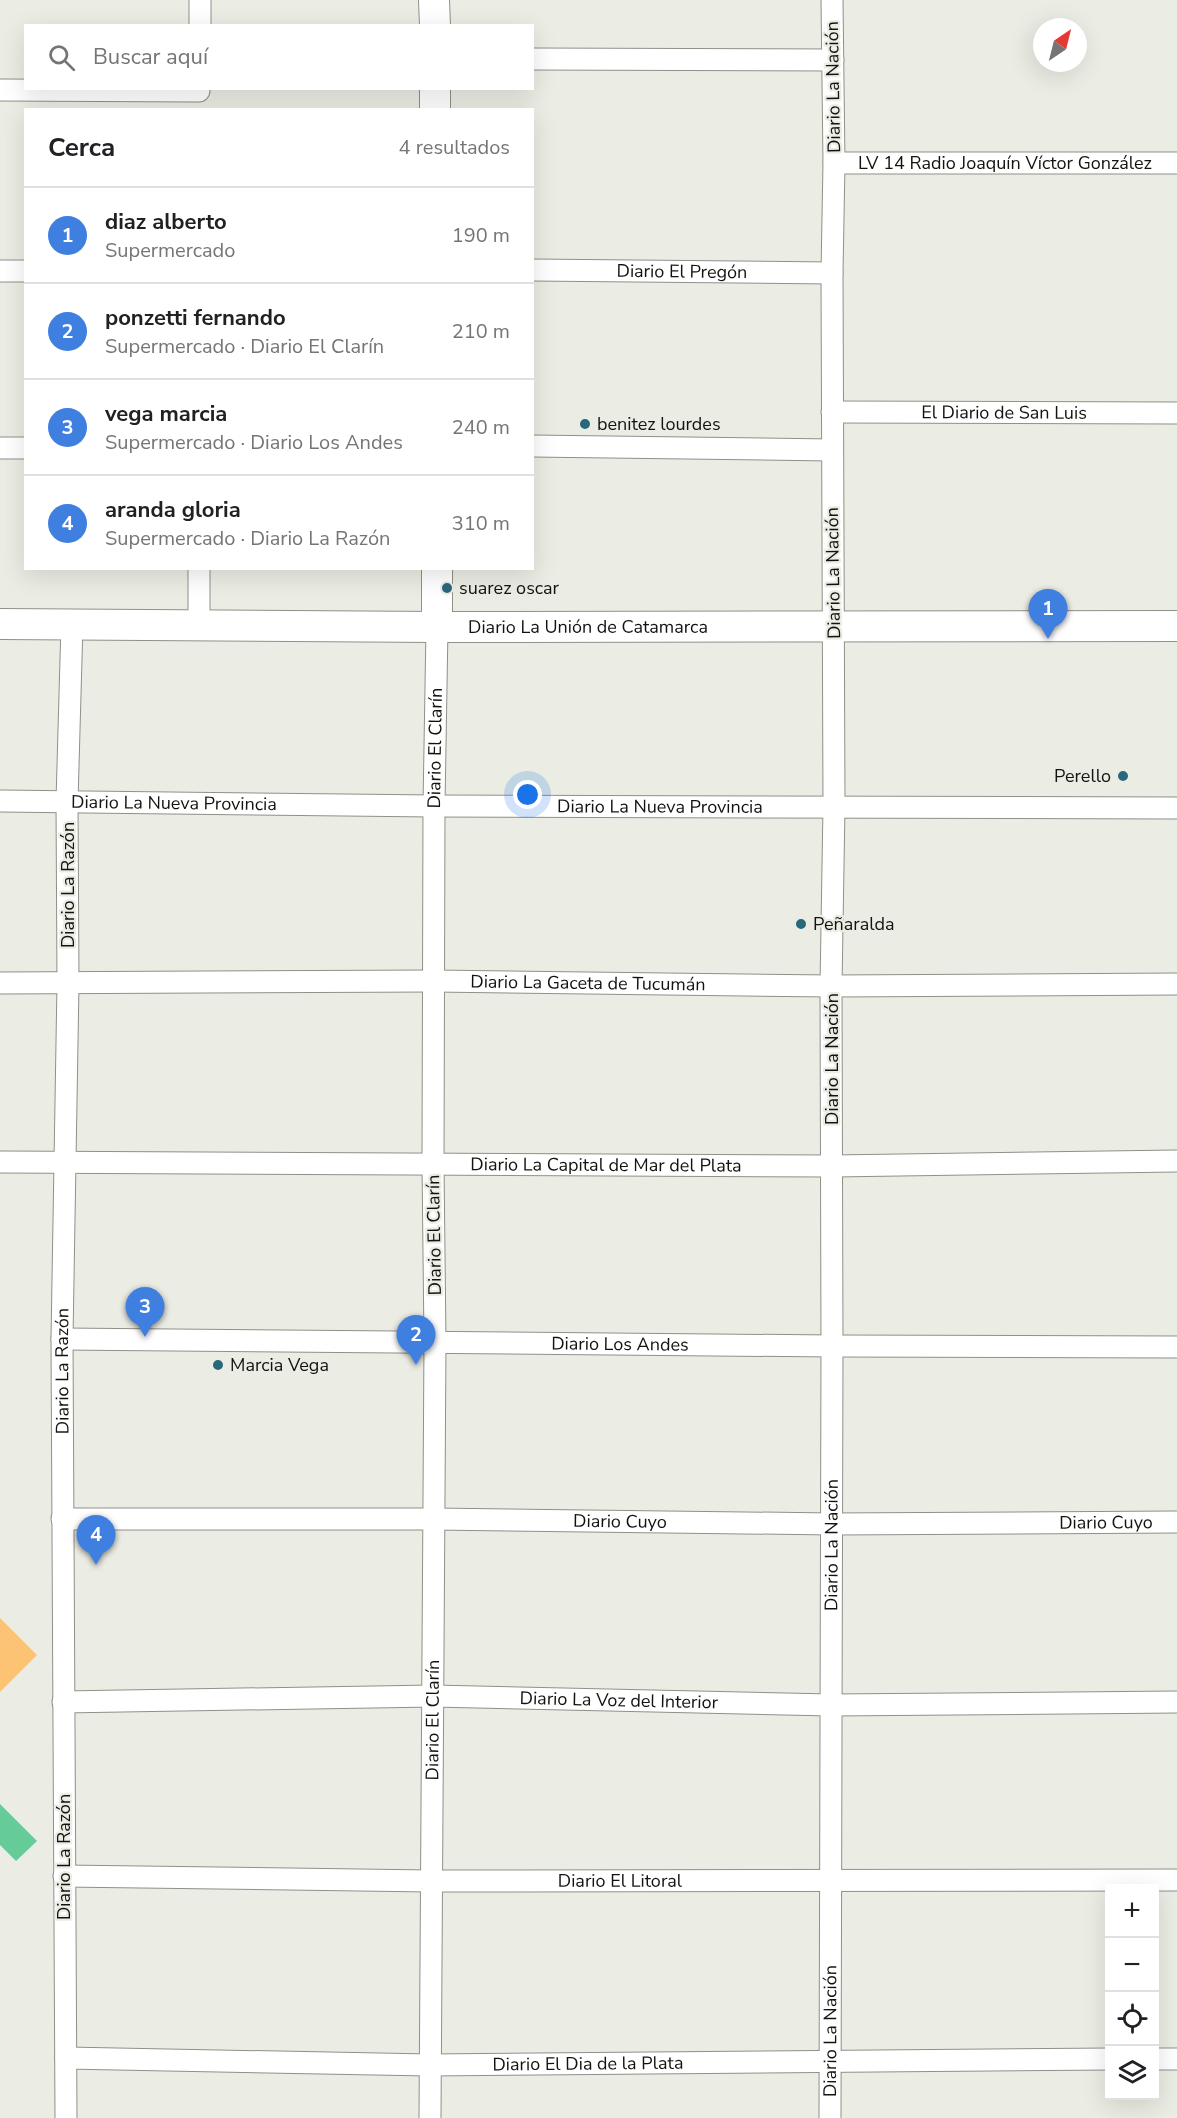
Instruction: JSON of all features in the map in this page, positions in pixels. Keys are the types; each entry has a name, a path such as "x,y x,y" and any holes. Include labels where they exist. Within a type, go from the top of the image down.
{"street":[{"path":"200,24 201,0"},
{"path":"434,0 435,24"},
{"name":"Diario La Nación","path":"830,2118 831,986 834,806 832,0"},
{"path":"534,59 833,60"},
{"path":"0,90 199,96"},
{"path":"435,90 435,108"},
{"name":"LV 14 Radio Joaquín Víctor González","path":"834,163 1177,163"},
{"name":"Diario El Pregón","path":"534,270 832,273"},
{"path":"0,271 24,271"},
{"name":"El Diario de San Luis","path":"832,412 1177,413"},
{"path":"534,446 832,450"},
{"path":"0,448 24,448"},
{"path":"199,570 199,626"},
{"name":"Diario El Clarín","path":"430,2118 435,1342 434,806 437,570"},
{"name":"Diario La Unión de Catamarca","path":"0,624 437,627 1177,626"},
{"name":"Diario La Razón","path":"66,2118 62,1339 72,624"},
{"name":"Diario La Nueva Provincia","path":"0,801 434,806 1177,808"},
{"name":"Diario La Gaceta de Tucumán","path":"0,983 434,981 831,986 1177,984"},
{"name":"Diario La Capital de Mar del Plata","path":"0,1162 832,1166 1177,1161"},
{"name":"Diario Los Andes","path":"62,1339 1177,1347"},
{"name":"Diario Cuyo","path":"62,1519 434,1519 832,1524 1177,1522"},
{"name":"Diario La Voz del Interior","path":"63,1702 433,1696 831,1705 1177,1702"},
{"name":"Diario El Litoral","path":"64,1876 430,1881 1177,1880"},
{"name":"Diario El Dia de la Plata","path":"66,2058 429,2065 1105,2059"},
{"path":"1159,2059 1177,2059"}],"shaded area":[{"path":"0,1618 37,1655 0,1692"},
{"path":"0,1804 37,1841 16,1861 0,1845"}],"place":[{"name":"benitez lourdes","path":"585,424"},
{"name":"suarez oscar","path":"447,588"},
{"name":"diaz alberto","path":"1048,639"},
{"name":"Perello","path":"1123,776"},
{"name":"Peñaralda","path":"801,924"},
{"name":"vega marcia","path":"145,1337"},
{"name":"Marcia Vega","path":"218,1365"},
{"name":"ponzetti fernando","path":"416,1365"},
{"name":"aranda gloria","path":"96,1565"}]}
